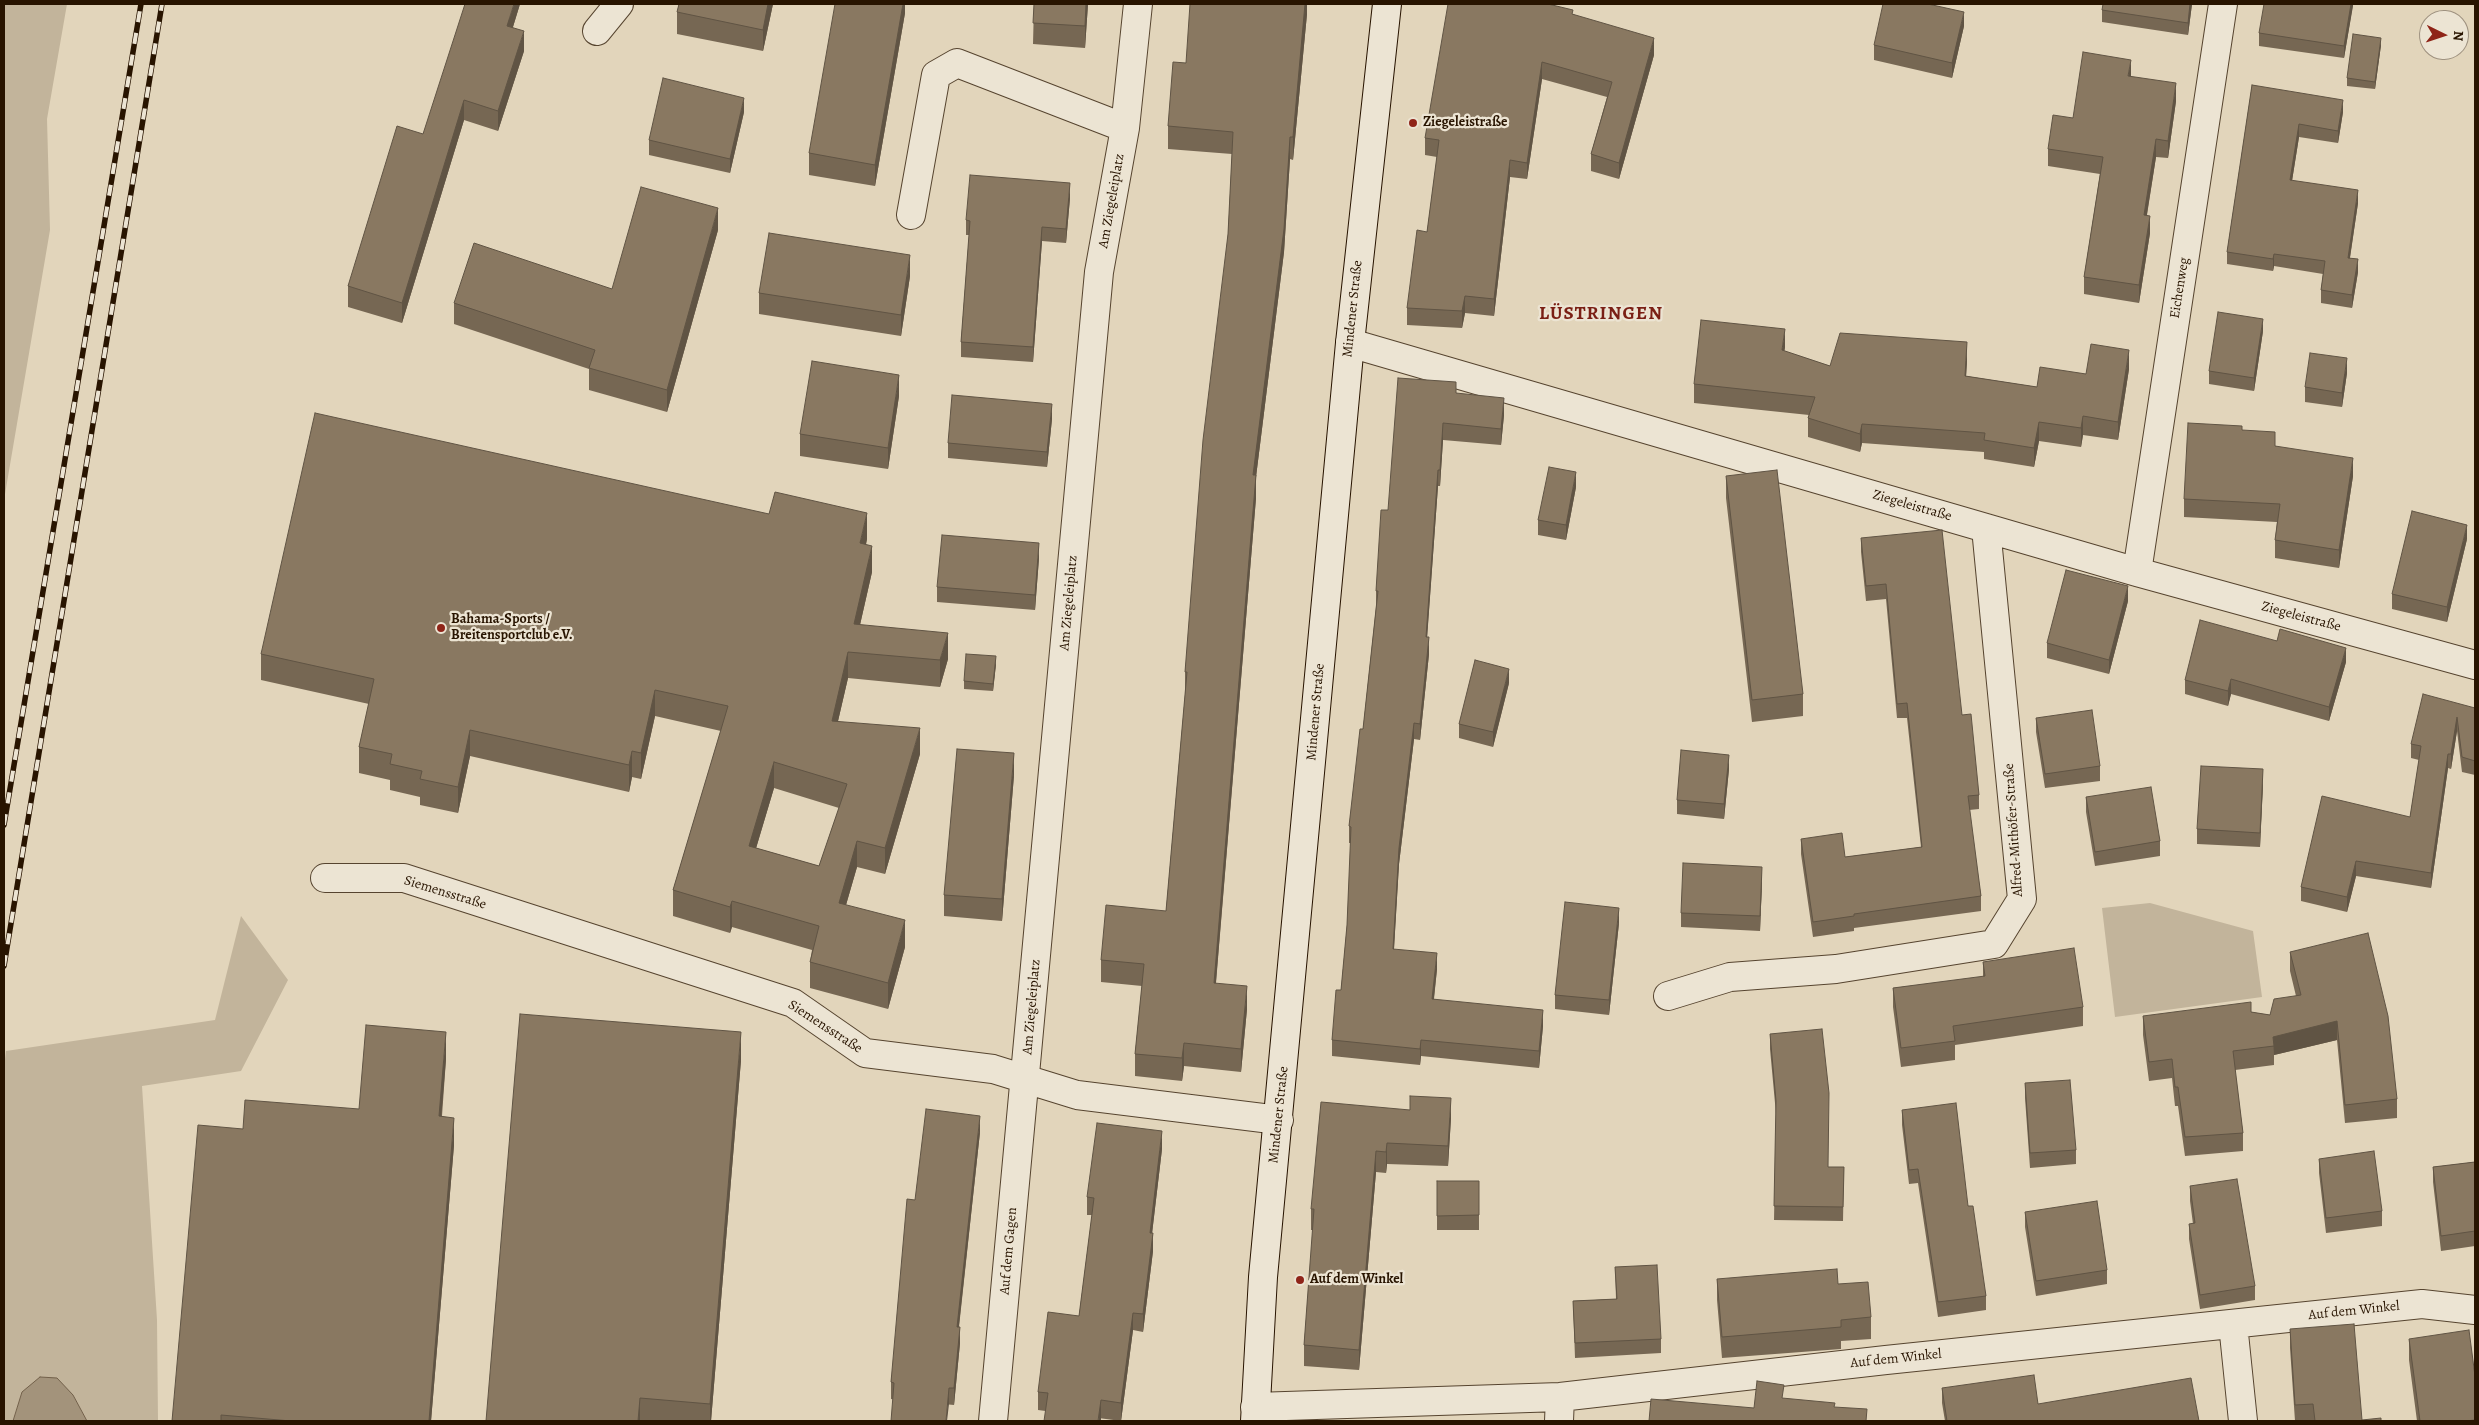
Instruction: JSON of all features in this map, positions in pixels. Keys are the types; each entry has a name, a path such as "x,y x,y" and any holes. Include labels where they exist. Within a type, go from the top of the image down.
{"street":[{"path":"597,31 619,4"},
{"name":"Am Ziegeleiplatz","path":"1025,1080 1100,272 1125,128 1138,4"},
{"name":"Mindener Straße","path":"1255,1414 1263,1278 1350,343 1387,4"},
{"name":"Eichenweg","path":"2138,572 2223,4"},
{"path":"911,214 936,75 957,63 1125,128"},
{"name":"Ziegeleistraße","path":"1350,343 2138,572 2475,665"},
{"name":"Alfred-Mithöfer-Straße","path":"1668,996 1730,977 1836,969 1994,944 2022,898 1986,528"},
{"name":"Siemensstraße","path":"324,878 404,878 793,1003 865,1053 993,1069 1077,1094 1279,1120"},
{"name":"Auf dem Gagen","path":"993,1421 1025,1080"},
{"name":"Auf dem Winkel","path":"1255,1414 1560,1409 2233,1324 2422,1304 2475,1310"},
{"path":"2233,1324 2243,1421"}],"shaded area":[{"path":"4,4 67,4 47,119 50,230 4,500"},
{"path":"2150,903 2253,931 2262,997 2115,1017 2102,908"},
{"path":"241,916 288,980 241,1071 142,1086 157,1320 158,1421 87,1421 73,1395 22,1392 13,1421 4,1421 4,1067 6,1051 215,1020"},
{"path":"40,1377 57,1378 73,1395 87,1421 13,1421 22,1392"}],"building":[{"path":"465,4 514,4 507,26 524,31 498,111 464,100 402,303 348,286 397,126 423,134"},
{"path":"679,4 768,4 763,30 677,12"},
{"path":"835,4 903,4 875,165 809,153"},
{"path":"1034,4 1086,4 1085,26 1033,23"},
{"path":"1190,4 1305,4 1293,137 1290,137 1284,229 1253,475 1256,475 1214,983 1247,986 1241,1049 1184,1043 1182,1058 1135,1054 1144,964 1101,960 1106,905 1166,911 1187,672 1185,672 1203,440 1228,234 1233,132 1168,126 1173,62 1186,63"},
{"path":"1448,4 1548,4 1573,10 1572,14 1654,38 1619,163 1591,154 1612,82 1542,62 1527,163 1510,160 1494,299 1465,296 1462,311 1407,308 1417,230 1427,232 1439,140 1425,138"},
{"path":"1883,4 1928,4 1964,12 1952,63 1874,45"},
{"path":"2103,4 2190,4 2188,23 2102,10"},
{"path":"2264,4 2351,4 2344,46 2259,33"},
{"path":"2353,34 2381,38 2375,82 2347,78"},
{"path":"2083,52 2131,60 2128,76 2176,83 2168,141 2156,139 2144,215 2150,216 2139,285 2084,277 2103,157 2048,149 2053,115 2073,118"},
{"path":"663,78 744,98 730,159 649,140"},
{"path":"2252,85 2343,100 2338,131 2299,124 2290,180 2358,190 2348,258 2358,259 2352,295 2321,290 2325,261 2274,254 2273,259 2227,252"},
{"path":"970,175 1070,183 1066,229 1042,227 1033,347 961,342 970,221 966,220"},
{"path":"641,187 718,208 667,390 589,368 595,350 454,303 474,243 612,289"},
{"path":"769,233 910,255 901,315 759,293"},
{"path":"2218,312 2263,319 2254,378 2209,371"},
{"path":"1701,320 1785,329 1782,350 1830,366 1840,333 1967,342 1965,376 2037,387 2040,367 2086,374 2091,344 2129,350 2118,422 2083,416 2081,428 2039,422 2034,448 1984,440 1985,433 1862,424 1860,434 1808,418 1815,397 1694,384"},
{"path":"2310,353 2347,358 2342,393 2305,387"},
{"path":"812,361 899,375 888,448 800,434"},
{"path":"1398,378 1456,382 1456,393 1504,398 1501,429 1443,423 1426,637 1429,637 1420,724 1414,723 1399,848 1393,949 1437,953 1432,999 1543,1010 1539,1051 1421,1040 1420,1049 1332,1040 1336,990 1341,990 1347,925 1351,827 1349,826 1360,729 1363,729 1378,591 1376,591 1381,510 1388,510"},
{"path":"952,395 1052,404 1047,452 948,443"},
{"path":"315,413 769,514 775,492 867,513 860,543 872,546 854,624 948,633 940,660 848,652 832,721 920,728 885,848 857,841 839,903 905,920 888,983 810,962 819,926 732,901 730,907 673,890 728,706 655,690 641,753 632,751 629,765 470,730 458,787 420,779 422,771 390,764 392,754 359,747 374,679 261,654","holes":["774,762 847,784 819,866 749,846"]},
{"path":"2188,423 2242,426 2242,430 2275,432 2275,446 2353,458 2339,550 2275,540 2280,504 2184,499"},
{"path":"1549,467 1576,472 1566,525 1538,520"},
{"path":"1777,470 1803,694 1752,700 1726,476"},
{"path":"2412,511 2467,525 2447,607 2392,594"},
{"path":"1942,530 1962,715 1971,714 1979,795 1968,796 1981,896 1854,914 1854,916 1813,922 1801,839 1842,833 1845,857 1922,847 1907,703 1897,704 1886,584 1866,586 1861,538"},
{"path":"942,535 1039,543 1035,595 937,587"},
{"path":"2066,570 2128,586 2109,660 2047,643"},
{"path":"2200,620 2277,641 2280,629 2346,648 2329,707 2231,679 2228,691 2185,680"},
{"path":"966,654 996,656 993,684 964,681"},
{"path":"1475,660 1509,669 1493,732 1459,724"},
{"path":"2423,694 2475,708 2475,761 2462,757 2457,717 2451,754 2448,754 2431,873 2356,861 2347,897 2301,887 2322,796 2410,817 2421,746 2411,744"},
{"path":"2092,710 2100,766 2045,774 2036,718"},
{"path":"957,749 1014,753 1002,899 944,895"},
{"path":"1681,750 1729,755 1724,804 1677,800"},
{"path":"2201,766 2263,769 2260,833 2197,829"},
{"path":"2151,787 2160,841 2095,852 2086,797"},
{"path":"1683,863 1762,867 1760,916 1681,913"},
{"path":"1565,902 1619,908 1609,1000 1555,995"},
{"path":"2368,933 2388,1016 2397,1099 2345,1105 2337,1021 2273,1037 2274,1046 2233,1051 2243,1133 2185,1137 2178,1087 2175,1087 2172,1059 2149,1062 2143,1016 2251,1002 2251,1012 2270,1015 2274,999 2301,995 2290,952"},
{"path":"2074,948 2083,1007 1953,1026 1955,1041 1901,1048 1893,988 1985,976 1983,962"},
{"path":"520,1014 741,1032 710,1404 640,1398 638,1421 486,1421"},
{"path":"366,1025 446,1032 439,1116 454,1118 429,1421 291,1421 221,1415 221,1421 172,1421 198,1125 243,1129 245,1100 359,1109"},
{"path":"1822,1029 1829,1093 1828,1167 1844,1167 1843,1207 1774,1206 1776,1101 1770,1034"},
{"path":"2070,1080 2076,1150 2030,1153 2025,1083"},
{"path":"1410,1096 1451,1098 1448,1146 1387,1143 1386,1152 1376,1151 1359,1350 1304,1345 1314,1209 1311,1209 1321,1102 1410,1110"},
{"path":"1956,1103 1968,1206 1973,1206 1986,1296 1938,1302 1918,1169 1909,1170 1902,1110"},
{"path":"926,1109 980,1116 957,1327 960,1327 954,1388 949,1388 946,1421 891,1421 894,1383 891,1382 907,1199 915,1200"},
{"path":"1097,1123 1162,1131 1150,1233 1153,1233 1143,1314 1133,1313 1121,1403 1101,1400 1098,1421 1044,1421 1048,1393 1038,1392 1048,1312 1079,1316 1094,1198 1087,1197"},
{"path":"2374,1151 2382,1211 2326,1218 2319,1159"},
{"path":"2475,1162 2475,1231 2441,1236 2433,1167"},
{"path":"2237,1179 2255,1286 2200,1295 2189,1224 2195,1223 2190,1186"},
{"path":"1437,1181 1479,1181 1479,1215 1437,1216"},
{"path":"2097,1201 2107,1270 2036,1281 2025,1212"},
{"path":"1657,1265 1661,1339 1575,1343 1573,1301 1617,1299 1615,1267"},
{"path":"1837,1269 1838,1284 1868,1282 1871,1317 1841,1320 1841,1327 1722,1337 1717,1279"},
{"path":"2354,1324 2362,1420 2381,1418 2381,1421 2315,1421 2313,1404 2295,1405 2290,1329"},
{"path":"2469,1330 2475,1376 2475,1420 2420,1421 2409,1339"},
{"path":"2034,1375 2038,1404 2191,1378 2199,1421 1947,1421 1942,1388"},
{"path":"1757,1381 1784,1385 1782,1398 1835,1403 1834,1407 1867,1409 1866,1421 1649,1421 1651,1399 1754,1408"}],"railway":[{"path":"4,825 141,4"},
{"path":"4,966 162,4"}],"place":[{"name":"Ziegeleistraße","path":"1413,123"},
{"name":"Bahama-Sports / Breitensportclub e.V.","path":"441,628"},
{"name":"Auf dem Winkel","path":"1300,1280"}],"district":[{"name":"LÜSTRINGEN","path":"1601,314"}]}
